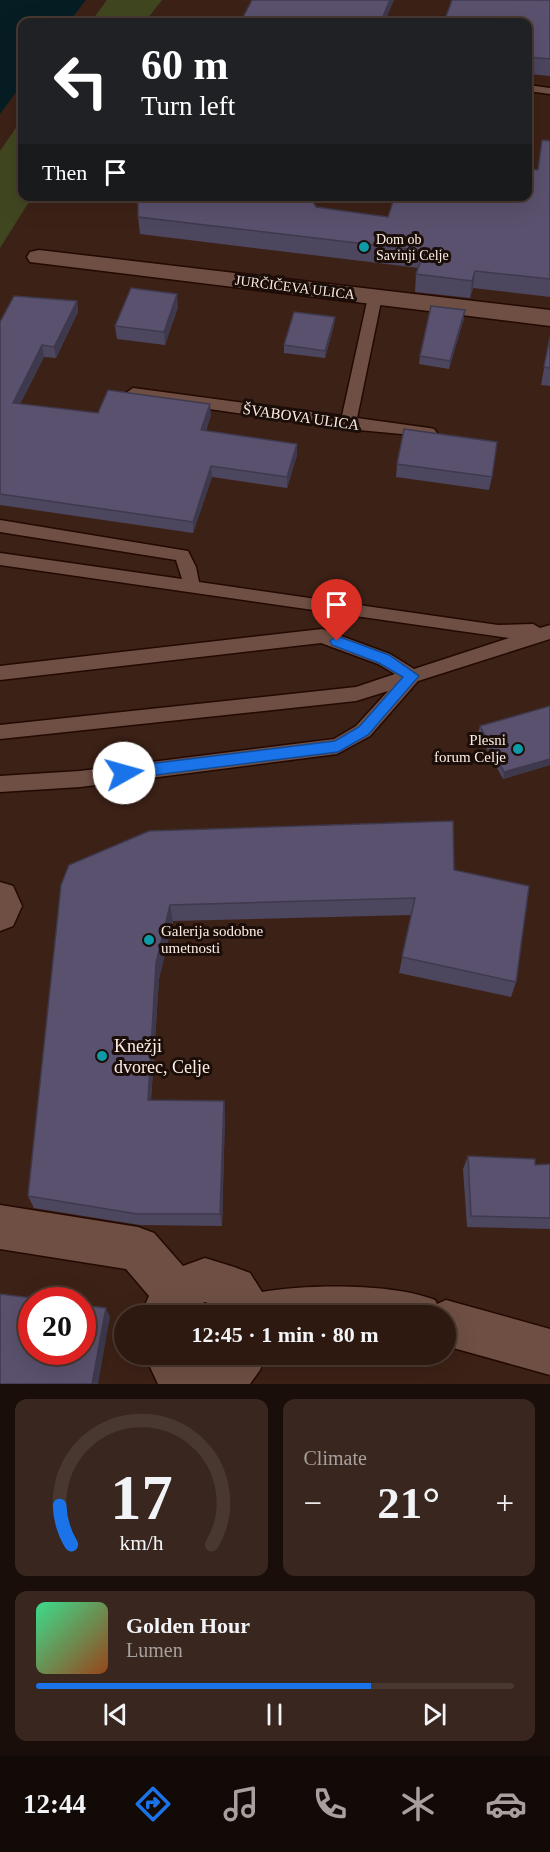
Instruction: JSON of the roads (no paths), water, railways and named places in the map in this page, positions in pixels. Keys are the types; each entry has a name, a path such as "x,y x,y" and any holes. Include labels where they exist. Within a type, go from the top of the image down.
{"street":[{"name":"JURČIČEVA ULICA","path":"39,257 550,318"},
{"path":"0,898 3,906 0,914"},
{"path":"0,1227 138,1249 169,1304 205,1280 234,1289 243,1305"},
{"path":"456,1326 550,1352"},
{"path":"168,1368 200,1381 229,1373 235,1365"}],"lane":[{"path":"532,89 550,91"},
{"path":"348,424 375,297"},
{"name":"ŠVABOVA ULICA","path":"133,393 447,436"},
{"path":"0,526 182,555 188,567 192,588"},
{"path":"0,559 498,632 550,631"},
{"path":"0,732 356,694 550,631"},
{"path":"0,673 322,636 384,659 412,676"},
{"path":"0,784 80,779 338,746 363,731 412,676"}],"water":[{"path":"0,0 86,0 72,18 18,18 18,89 0,114"}],"place":[{"name":"Dom ob Savinji Celje","path":"364,247"},
{"name":"Plesni forum Celje","path":"518,749"},
{"name":"Galerija sodobne umetnosti","path":"149,940"},
{"name":"Knežji dvorec, Celje","path":"102,1056"}]}
